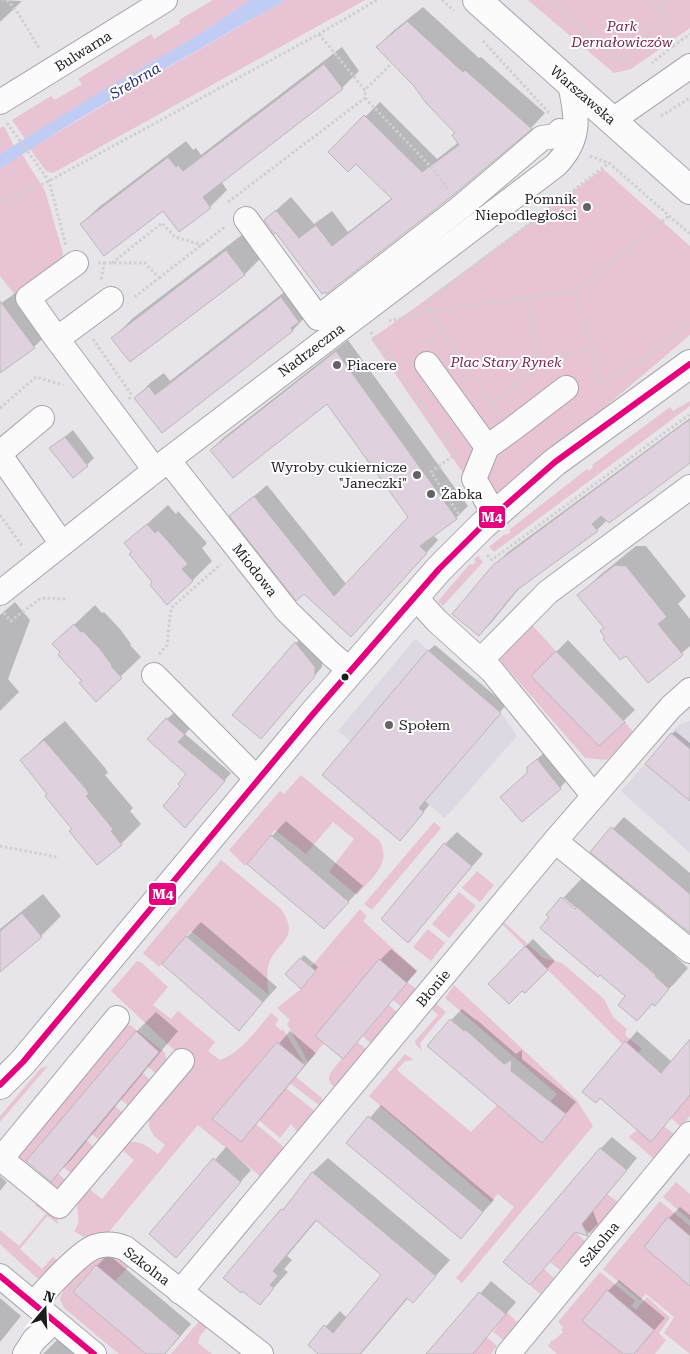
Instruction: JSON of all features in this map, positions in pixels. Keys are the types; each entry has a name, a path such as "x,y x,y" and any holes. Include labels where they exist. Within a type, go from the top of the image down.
{"main road":[{"name":"Warszawska","path":"468,7 570,84 690,190"},
{"path":"0,1085 23,1062 414,596 464,544 555,462 690,364"}],"street":[{"name":"Bulwarna","path":"0,102 165,0"},
{"path":"613,120 690,66"},
{"name":"Nadrzeczna","path":"0,593 161,465 365,323 556,165 570,146 576,124 577,117 570,84"},
{"path":"239,220 318,318 461,207 542,138 556,136 560,131"},
{"name":"Miodowa","path":"76,263 28,298 58,339 161,465 287,611 351,671"},
{"path":"58,339 122,299"},
{"path":"428,364 487,447"},
{"path":"495,515 474,479 487,447 566,388"},
{"path":"42,418 0,454 62,544"},
{"path":"481,660 548,592 690,487"},
{"path":"414,596 437,621 481,660 594,796"},
{"path":"155,666 258,780"},
{"name":"Błonie","path":"180,1292 594,796 671,707 690,690"},
{"path":"556,841 690,951"},
{"path":"117,1018 1,1158 59,1206 182,1062"},
{"name":"Szkolna","path":"508,1354 690,1134"},
{"name":"Szkolna","path":"34,1304 45,1290 84,1254 94,1247 106,1244 116,1245 125,1248 261,1354"},
{"path":"0,1276 94,1354"},
{"path":"25,1354 34,1340 54,1321"}],"path":[{"path":"7,0 18,13 39,48"},
{"path":"0,202 49,181 319,34 377,0"},
{"path":"442,0 468,7"},
{"path":"549,0 617,59 624,60 664,14"},
{"path":"648,0 664,14"},
{"path":"663,0 664,14 673,46"},
{"path":"319,34 365,90 365,98 432,168 461,207"},
{"path":"646,68 690,34"},
{"path":"480,37 553,118 560,131"},
{"path":"365,90 392,64"},
{"path":"228,202 365,98"},
{"path":"658,117 690,98"},
{"path":"8,125 49,181"},
{"path":"586,155 609,163 690,234"},
{"path":"445,437 491,404 430,312 429,300 609,163"},
{"path":"381,326 389,321 430,312 575,291 669,216"},
{"path":"122,299 159,278 239,220"},
{"path":"112,263 162,223 175,237 202,245"},
{"path":"104,264 145,263 159,278"},
{"path":"575,291 593,350"},
{"path":"527,298 540,368"},
{"path":"0,408 36,377 64,385"},
{"path":"426,409 457,453 431,472 463,519"},
{"path":"0,515 27,552"},
{"path":"155,666 167,645 171,608 224,561"},
{"path":"0,609 10,621 41,598 66,599"},
{"path":"0,846 58,857"}],"shaded area":[{"path":"415,639 501,713 517,736 445,818 338,731"},
{"path":"690,721 690,853 621,791 679,725"}],"green space":[{"path":"213,0 250,0 195,37 25,139 12,120 51,96 55,100 82,84 78,79 151,34 154,39 180,23 179,20"},
{"path":"286,0 365,0 53,173 46,171 30,149 146,80"},
{"name":"Park Dernałowiczów","path":"528,0 690,0 690,28 631,69 614,73"},
{"path":"4,126 14,146 0,154 0,128"},
{"path":"22,154 45,191 63,253 62,260 15,295 0,276 0,169"},
{"name":"Plac Stary Rynek","path":"603,169 690,246 690,335 525,475 485,505 371,339"},
{"path":"690,401 690,406 494,552 489,547 505,534 507,535 511,532 509,530 587,469 589,471 593,467 592,465 670,407 673,411"},
{"path":"478,556 483,562 443,606 438,601 470,564 472,565 476,562 474,560"},
{"path":"532,625 556,651 531,676 599,746 625,722 633,732 607,760 585,758 499,659"},
{"path":"301,775 379,840 383,849 382,863 374,876 357,895 329,872 354,839 333,822 306,854 275,830 245,866 229,850 280,791 284,794"},
{"path":"434,822 441,828 372,910 364,904"},
{"path":"221,860 281,909 287,919 289,927 286,939 269,963 267,974 268,994 191,931 159,967 143,953"},
{"path":"477,871 494,885 480,902 462,888"},
{"path":"459,892 476,906 449,938 432,924"},
{"path":"360,909 367,916 363,921 417,971 407,982 418,990 403,1008 393,1000 407,983 379,960 315,1036 324,1043 308,1062 287,1024 290,1020 277,1008 301,989 316,972 311,967"},
{"path":"499,921 503,921 543,958 562,963 604,999 613,1017 627,1029 625,1035 642,1049 638,1053 625,1041 622,1044"},
{"path":"428,929 445,943 431,961 413,947"},
{"path":"137,961 142,963 168,987 153,1005 171,1019 178,1011 215,1042 208,1051 220,1060 242,1046 271,1013 279,1019 275,1025 282,1031 283,1029 305,1065 277,1042 213,1118 256,1124 285,1148 261,1177 198,1125 103,1239 90,1241 74,1231 78,1221 77,1202 84,1185 102,1199 134,1160 118,1146 124,1143 139,1143 149,1147 158,1154 165,1145 154,1136 149,1127 149,1115 188,1063 111,991"},
{"path":"454,985 576,1099 593,1126 462,1283 456,1278 514,1207 498,1194 491,1202 369,1096 405,1054 414,1060 405,1061 397,1070 471,1132 497,1105 542,1143 564,1116 549,1104 557,1094 445,998"},
{"path":"430,998 446,1012 420,1043 422,1050 416,1045 415,1041 438,1015 426,1004"},
{"path":"389,1005 398,1013 372,1045 363,1036"},
{"path":"130,1025 165,1053 165,1068 158,1074 147,1066 159,1052 135,1032 23,1166 47,1186 58,1173 68,1183 62,1189 48,1189 16,1163 14,1153 120,1027"},
{"path":"357,1042 368,1050 336,1088 330,1082 330,1074"},
{"path":"48,1066 0,1122 0,1116 41,1068"},
{"path":"142,1072 151,1081 130,1107 120,1099"},
{"path":"296,1077 322,1098 323,1103 320,1106 290,1083"},
{"path":"286,1088 316,1112 298,1133 291,1124 280,1138 259,1120"},
{"path":"690,1095 690,1116 681,1127 671,1118"},
{"path":"115,1106 124,1114 101,1141 91,1134"},
{"path":"664,1126 674,1134 654,1159 629,1137 637,1130"},
{"path":"86,1140 95,1148 74,1176 63,1167"},
{"path":"676,1182 690,1194 690,1220 663,1197"},
{"path":"607,1194 618,1202 591,1234 582,1224"},
{"path":"660,1201 690,1226 690,1236 668,1218 644,1247 690,1286 690,1354 664,1333 674,1317 646,1294 640,1300 603,1269"},
{"path":"39,1203 57,1216 58,1224 47,1216 20,1249 42,1269 53,1257 61,1263 39,1280 0,1244 0,1230 19,1246 46,1214 35,1205"},
{"path":"575,1232 585,1241 560,1270 550,1262"},
{"path":"104,1255 114,1256 130,1265 115,1281 96,1265 73,1292 146,1354 119,1354 64,1308 60,1299 72,1279 84,1268"},
{"path":"544,1269 554,1278 540,1294 530,1285"},
{"path":"600,1272 635,1301 631,1306 636,1310 647,1297 670,1318 659,1333 666,1340 655,1354 557,1354 548,1346 552,1340 563,1332 561,1330 563,1327 558,1322"},
{"path":"507,1312 517,1322 503,1340 493,1332"},
{"path":"201,1319 209,1325 200,1336 198,1343 212,1354 171,1354"},
{"path":"486,1338 497,1346 491,1354 473,1354"}],"water":[{"name":"Srebrna","path":"250,0 286,0 106,103 0,169 0,154 98,93 195,37"}],"building":[{"path":"407,21 463,72 465,70 532,129 452,196 326,294 325,292 322,294 264,220 276,210 299,238 316,225 332,246 392,199 356,164 348,172 328,152 364,115 422,172 459,145 452,135 455,133 426,103 414,86 376,47"},
{"path":"324,64 343,89 203,197 211,208 179,232 163,211 104,256 80,224 168,157 176,167 178,165 183,171"},
{"path":"226,250 245,275 130,362 111,338"},
{"path":"281,297 299,322 291,328 293,331 162,433 134,398 149,386 155,395"},
{"path":"0,301 35,348 0,373"},
{"path":"336,351 457,519 420,546 427,553 351,637 304,594 296,601 229,516 254,496 334,596 408,517 327,404 233,478 210,450"},
{"path":"690,419 690,463 609,523 601,516 592,524 598,531 517,590 479,636 452,614 493,565"},
{"path":"65,437 88,466 73,478 49,448"},
{"path":"147,524 155,533 158,530 188,564 182,569 193,581 167,605 150,585 152,582 129,554 132,552 124,543"},
{"path":"615,565 626,566 667,617 658,624 683,655 648,683 626,656 620,660 603,639 605,638 600,631 604,628 577,595"},
{"path":"74,624 100,649 111,666 122,678 96,702 79,683 82,681 58,655 60,652 52,644"},
{"path":"295,642 315,667 315,676 261,739 232,715"},
{"path":"428,650 501,713 419,808 424,812 400,841 322,775"},
{"path":"556,651 625,722 599,746 531,676"},
{"path":"166,718 185,735 178,742 225,781 185,828 163,806 180,786 178,784 186,774 147,739"},
{"path":"671,733 690,749 690,801 645,764"},
{"path":"44,740 86,789 89,794 86,796 113,829 111,831 122,845 97,865 69,831 72,829 45,796 47,794 20,760"},
{"path":"537,759 561,789 522,822 500,797 527,773 527,767"},
{"path":"611,827 690,894 690,933 590,852"},
{"path":"271,835 349,902 324,929 247,864"},
{"path":"444,843 472,866 408,943 381,919"},
{"path":"561,897 575,909 577,907 656,975 669,989 655,1006 652,1004 637,1021 618,1005 625,996 600,975 598,977 540,928 549,917 546,915"},
{"path":"22,913 42,937 0,972 0,931"},
{"path":"186,936 263,1002 239,1031 162,964"},
{"path":"525,946 548,970 525,993 522,991 509,1004 488,984"},
{"path":"300,958 316,971 301,989 285,974"},
{"path":"379,959 407,983 343,1059 315,1036"},
{"path":"450,1019 464,1031 466,1030 504,1064 512,1060 511,1071 566,1114 542,1143 427,1046"},
{"path":"136,1031 159,1052 51,1182 26,1161"},
{"path":"690,1039 690,1095 651,1142 600,1098 596,1103 582,1092 625,1041 661,1073"},
{"path":"277,1042 305,1065 241,1142 212,1119"},
{"path":"368,1116 483,1212 461,1239 346,1143"},
{"path":"600,1148 627,1170 582,1224 588,1236 575,1232 530,1285 503,1262"},
{"path":"213,1158 241,1182 176,1258 149,1234"},
{"path":"312,1172 436,1276 413,1303 407,1298 360,1354 318,1354 308,1345 324,1325 333,1333 381,1275 316,1220 273,1271 278,1276 270,1285 274,1288 260,1305 242,1291 241,1293 223,1278 281,1209 283,1210"},
{"path":"668,1217 690,1236 690,1286 644,1247"},
{"path":"96,1265 180,1336 165,1354 146,1354 73,1292"},
{"path":"607,1290 654,1330 634,1354 623,1354 582,1321"},
{"path":"479,1292 506,1314 473,1354 426,1354"}],"transit line":[{"name":"M4","path":"0,1085 23,1062 313,714 439,569 482,526 555,462 690,364"},
{"name":"M4","path":"0,1276 94,1354"}],"place":[{"name":"Pomnik Niepodległości","path":"587,207"},
{"name":"Piacere","path":"337,365"},
{"name":"Wyroby cukiernicze \"Janeczki\"","path":"417,475"},
{"name":"Żabka","path":"431,494"},
{"name":"Społem","path":"389,725"}]}
